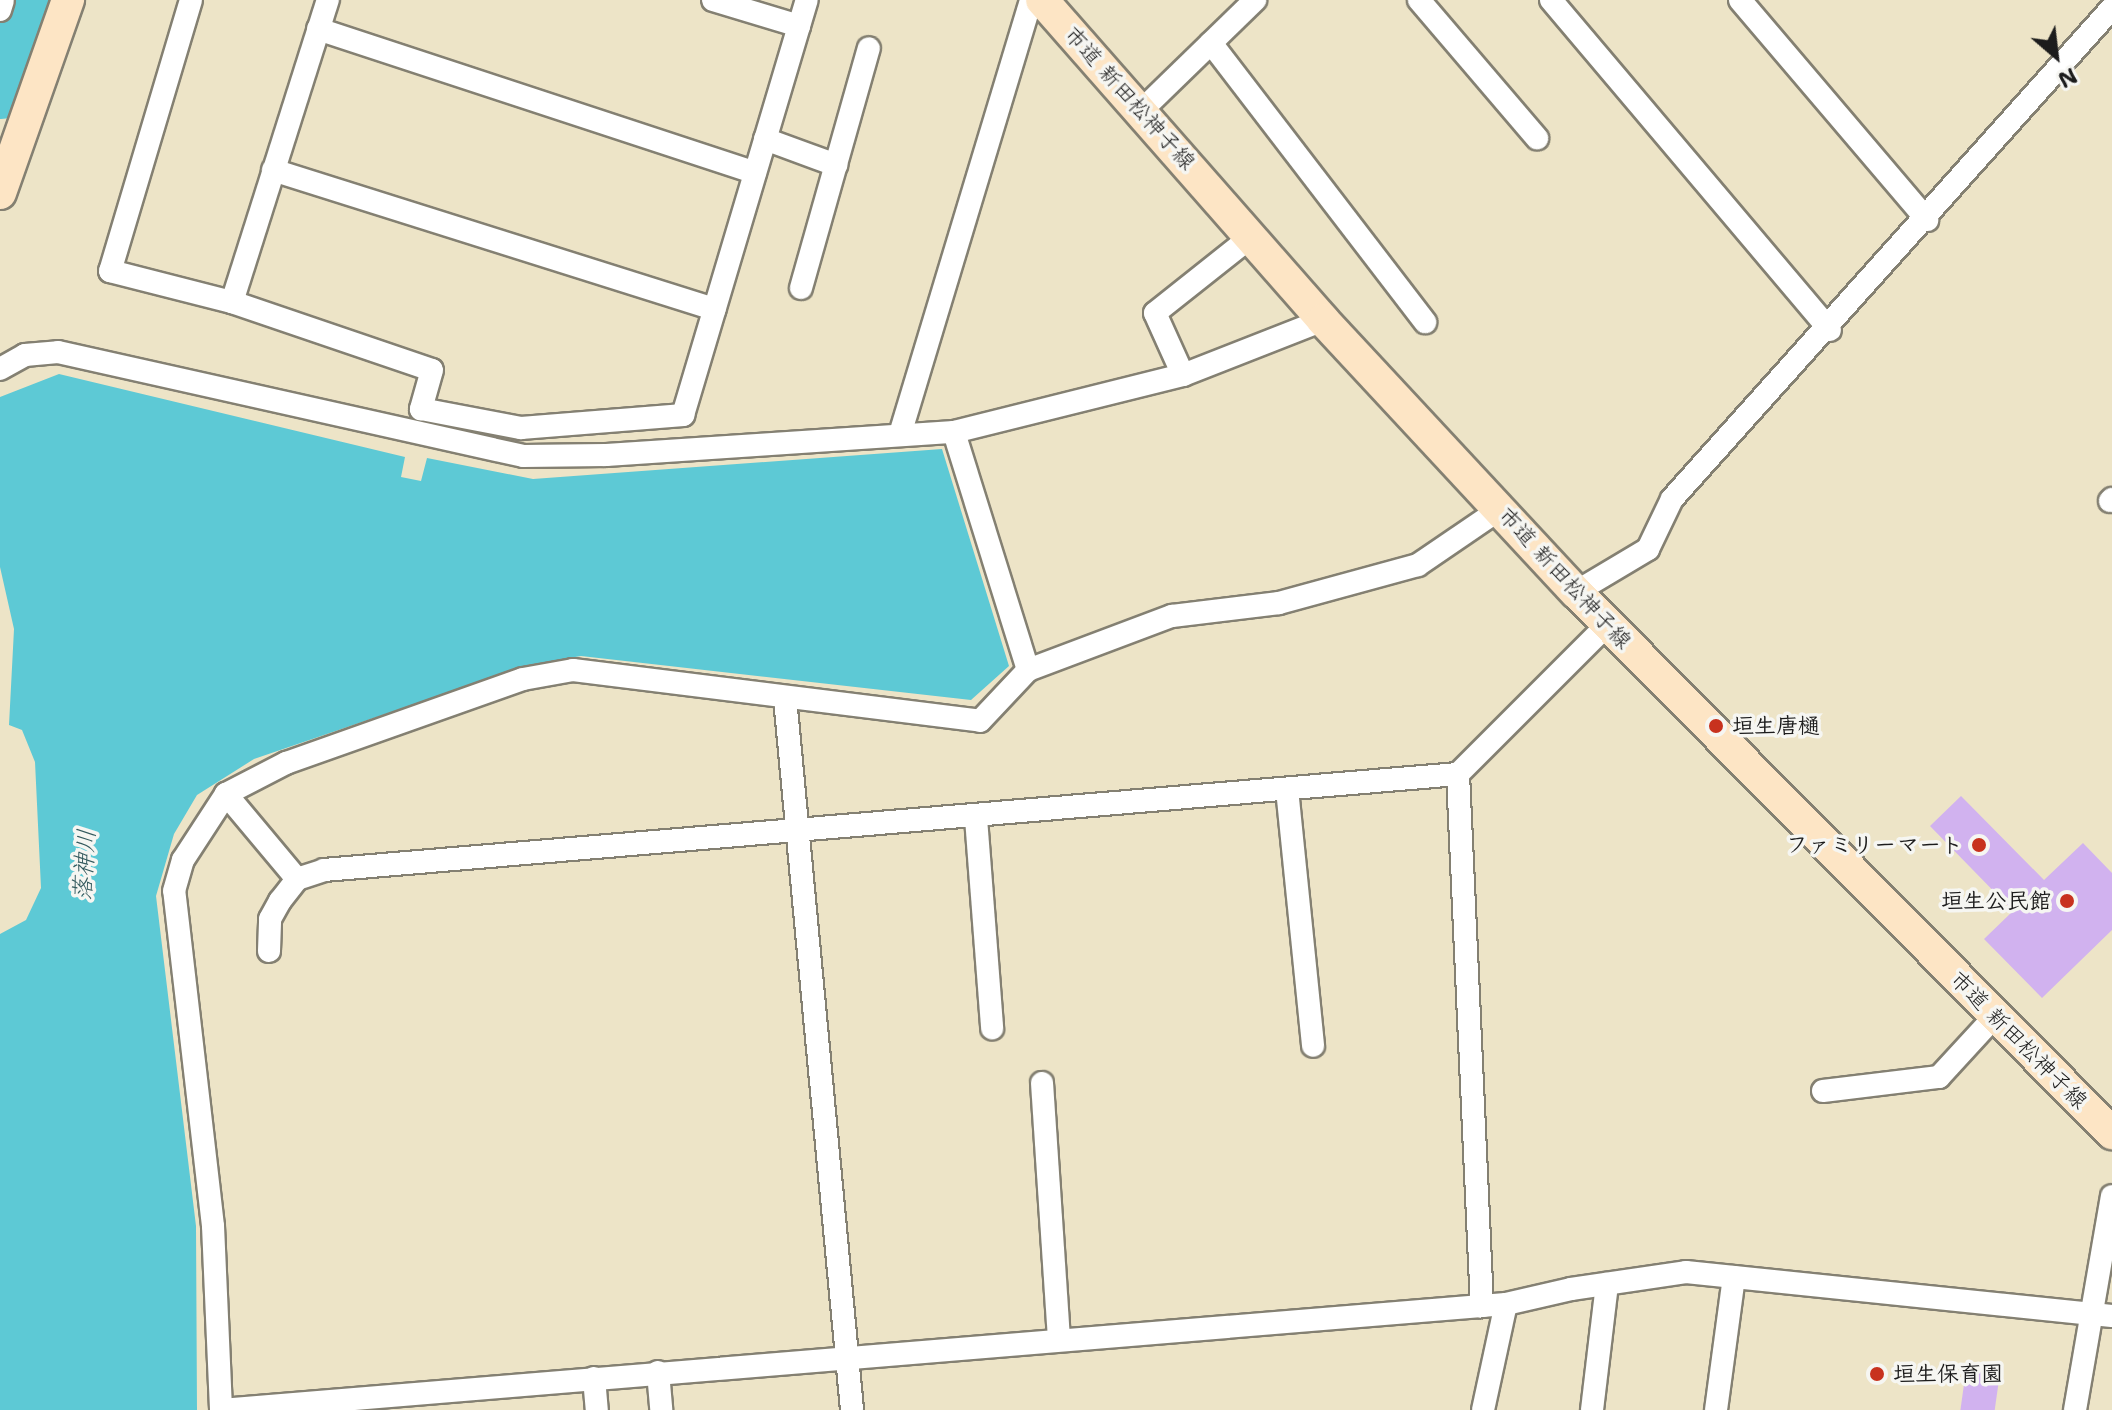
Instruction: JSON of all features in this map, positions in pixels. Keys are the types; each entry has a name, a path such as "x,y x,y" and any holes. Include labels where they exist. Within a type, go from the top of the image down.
{"street":[{"path":"0,10 3,0"},
{"path":"0,193 68,0"},
{"path":"191,0 110,271 232,302 432,370 421,409 521,428 683,415 807,0"},
{"path":"232,302 328,0"},
{"path":"713,0 799,26"},
{"path":"901,431 1031,0"},
{"name":"市道 新田松神子線","path":"1042,0 1142,110 1323,320 1607,625 2112,1133"},
{"path":"1142,110 1255,0"},
{"path":"1419,0 1537,138"},
{"path":"1551,0 1830,330"},
{"path":"1740,0 1927,220"},
{"path":"1576,592 1648,549 1672,499 1830,330 2112,8"},
{"path":"318,29 755,173"},
{"path":"1211,43 1425,322"},
{"path":"801,288 869,48"},
{"path":"765,139 836,165"},
{"path":"273,170 715,309"},
{"path":"1183,375 1155,313 1252,236"},
{"path":"0,369 25,355 58,352 523,456 901,431 954,432 1183,375 1323,320"},
{"path":"954,432 1028,670"},
{"path":"1500,509 1418,565 1279,603 1172,616 1028,670 980,721 573,670 460,699 286,763 226,794 183,860 174,891 213,1226 221,1409 467,1400 594,1378 658,1372 1506,1304 1686,1272 2101,1314"},
{"path":"269,951 270,919 297,879 324,870 802,833 1458,774 1607,625"},
{"path":"785,698 802,833 852,1410"},
{"path":"1458,774 1482,1306"},
{"path":"1287,789 1313,1046"},
{"path":"226,794 297,879"},
{"path":"976,818 992,1028"},
{"path":"1823,1091 1939,1077 1995,1016"},
{"path":"1042,1083 1059,1339"},
{"path":"2075,1410 2101,1314 2112,1196"},
{"path":"1716,1410 1734,1277"},
{"path":"1592,1410 1607,1284"},
{"path":"1483,1410 1506,1304"},
{"path":"658,1372 661,1410"},
{"path":"594,1378 597,1410"}],"water":[{"path":"59,374 405,457 401,477 421,481 427,458 533,479 942,449 1009,666 971,700 581,656 528,665 254,759 197,795 174,834 156,896 196,1226 197,1410 0,1410 0,934 26,920 41,888 35,762 22,730 9,725 14,629 0,567 0,397"}],"building":[{"name":"垣生公民館","path":"1961,796 2044,880 2083,843 2112,873 2112,930 2042,998 1984,939 2013,911 1930,826"},
{"path":"1967,1363 2001,1368 1995,1410 1960,1410"}],"waterway":[{"name":"落神川","path":"0,94 34,0"}],"place":[{"name":"垣生唐樋","path":"1716,726"},
{"name":"ファミリーマート","path":"1979,845"},
{"name":"垣生公民館","path":"2067,901"},
{"name":"垣生保育園","path":"1877,1374"}]}
